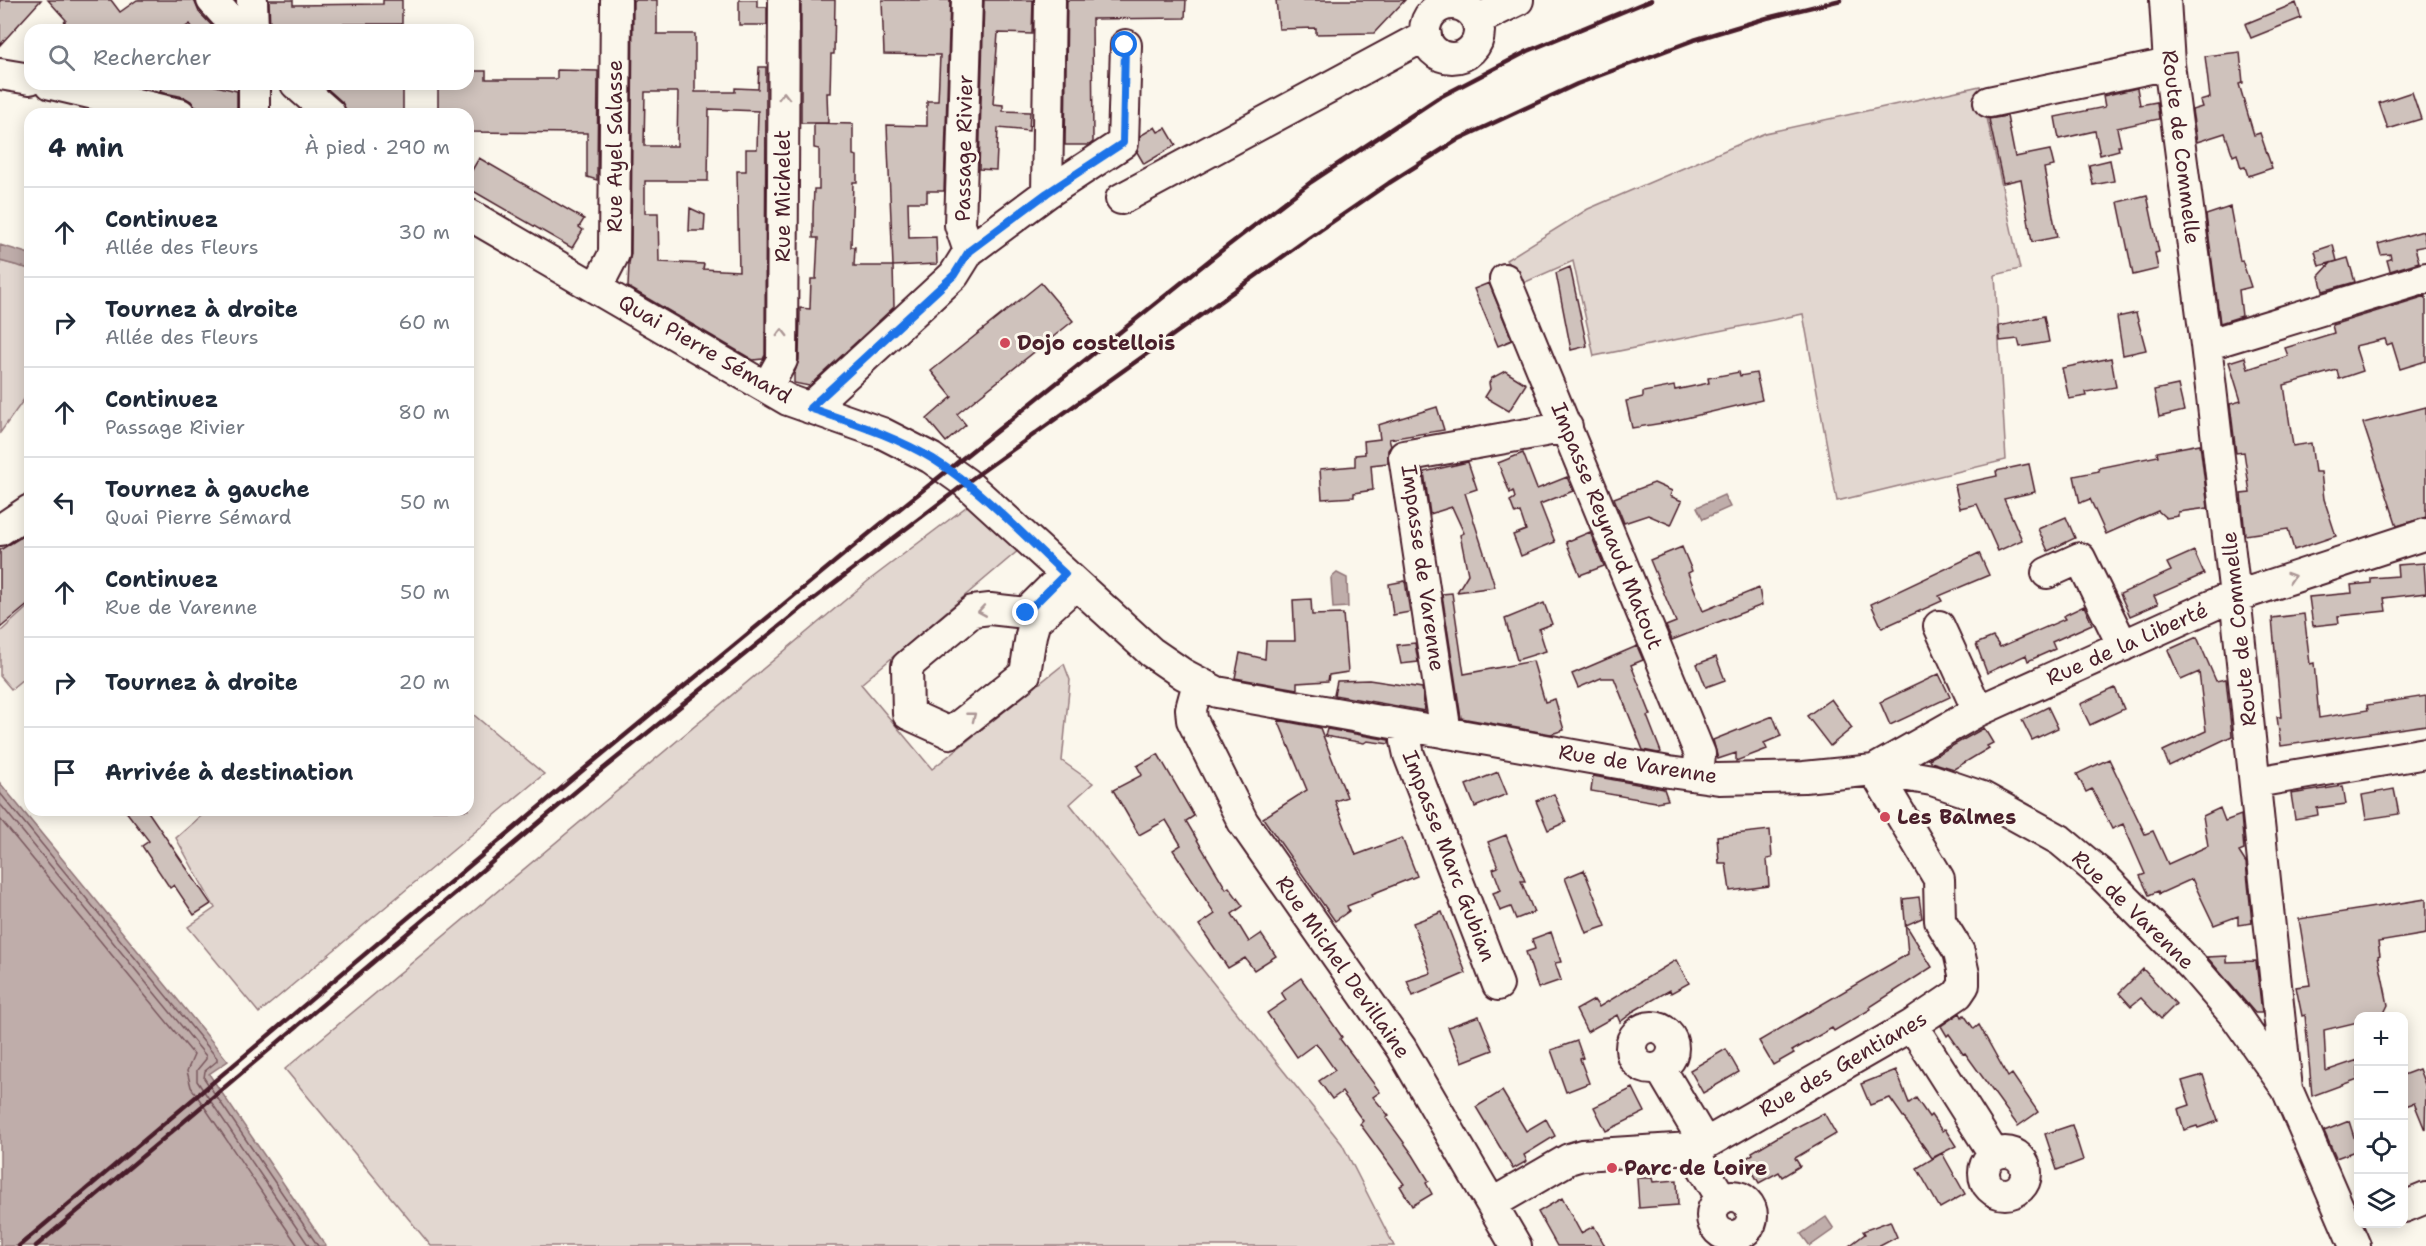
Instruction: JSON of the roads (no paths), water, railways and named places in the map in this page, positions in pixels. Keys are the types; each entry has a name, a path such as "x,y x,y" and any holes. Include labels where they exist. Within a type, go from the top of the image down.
{"street":[{"path":"212,0 234,24"},
{"path":"252,0 253,24"},
{"name":"Rue Ayel Salasse","path":"597,287 614,254 616,0"},
{"name":"Rue Michelet","path":"767,387 782,360 784,0"},
{"name":"Passage Rivier","path":"810,408 954,275 969,251 960,225 967,0"},
{"path":"1047,193 1050,0"},
{"path":"1461,8 1480,30 1478,40 1473,49 1465,55 1455,58 1445,57 1436,53 1429,45 1426,35 1429,17 1444,5 1461,8 1518,0"},
{"name":"Route de Commelle","path":"2165,0 2169,64 2206,345 2256,782 2287,1089 2354,1233"},
{"path":"1121,199 1426,35"},
{"path":"969,251 1047,193 1123,143 1125,45"},
{"path":"1989,102 2169,64"},
{"path":"0,74 24,78"},
{"path":"74,90 142,108"},
{"path":"254,90 254,108"},
{"path":"303,90 323,108"},
{"name":"Quai Pierre Sémard","path":"474,217 789,400 882,434 921,452 948,469"},
{"path":"2206,345 2426,278"},
{"name":"Impasse Reynaud Matout","path":"1505,279 1700,754 1698,776"},
{"name":"Impasse de Varenne","path":"1446,733 1404,456 1567,427"},
{"name":"Rue de Varenne","path":"948,469 1159,658 1198,683 1217,692 1698,776 1719,778 1804,777 1874,770 1932,780 1982,797 2060,840 2102,875 2193,967 2236,1017 2287,1089"},
{"path":"0,530 24,514"},
{"name":"Rue de la Liberté","path":"1874,770 1978,711 2235,596 2426,534"},
{"path":"2048,573 2080,558 2123,646"},
{"path":"1021,623 1035,621 1071,579"},
{"path":"1939,626 1978,711"},
{"name":"Rue Michel Devillaine","path":"1198,683 1191,709 1192,720 1243,822 1401,1048 1516,1246"},
{"name":"Impasse Marc Gubian","path":"1407,726 1406,741 1409,755 1498,985"},
{"path":"2256,782 2426,753"},
{"name":"Rue des Gentianes","path":"1492,1203 1569,1159 1582,1155 1698,1146 1912,1025 1958,994 1964,985 1964,975 1959,952 1940,921 1939,879 1874,770"},
{"path":"1912,1025 1994,1154"},
{"path":"1660,1068 1722,1199"},
{"path":"2408,1205 2426,1198"}],"water":[{"path":"0,245 24,252 24,267 0,261"},
{"path":"1724,495 1730,507 1703,519 1697,507"},
{"path":"1337,573 1347,578 1348,607 1333,608 1331,578"},
{"path":"0,783 24,812 24,816 27,816 228,1061 209,1074 326,1246 0,1246"},
{"path":"1826,1217 1834,1229 1810,1246 1801,1234"}],"railway":[{"path":"19,1246 589,765 877,527 1221,251 1311,182 1438,98 1528,51 1651,0"},
{"path":"36,1246 593,777 807,604 966,483 1306,240 1389,183 1459,139 1577,84 1694,40 1767,18 1841,0"}],"place":[{"name":"Dojo costellois","path":"1005,343"},
{"name":"Les Balmes","path":"1885,817"},
{"name":"Parc de Loire","path":"1612,1168"}]}
